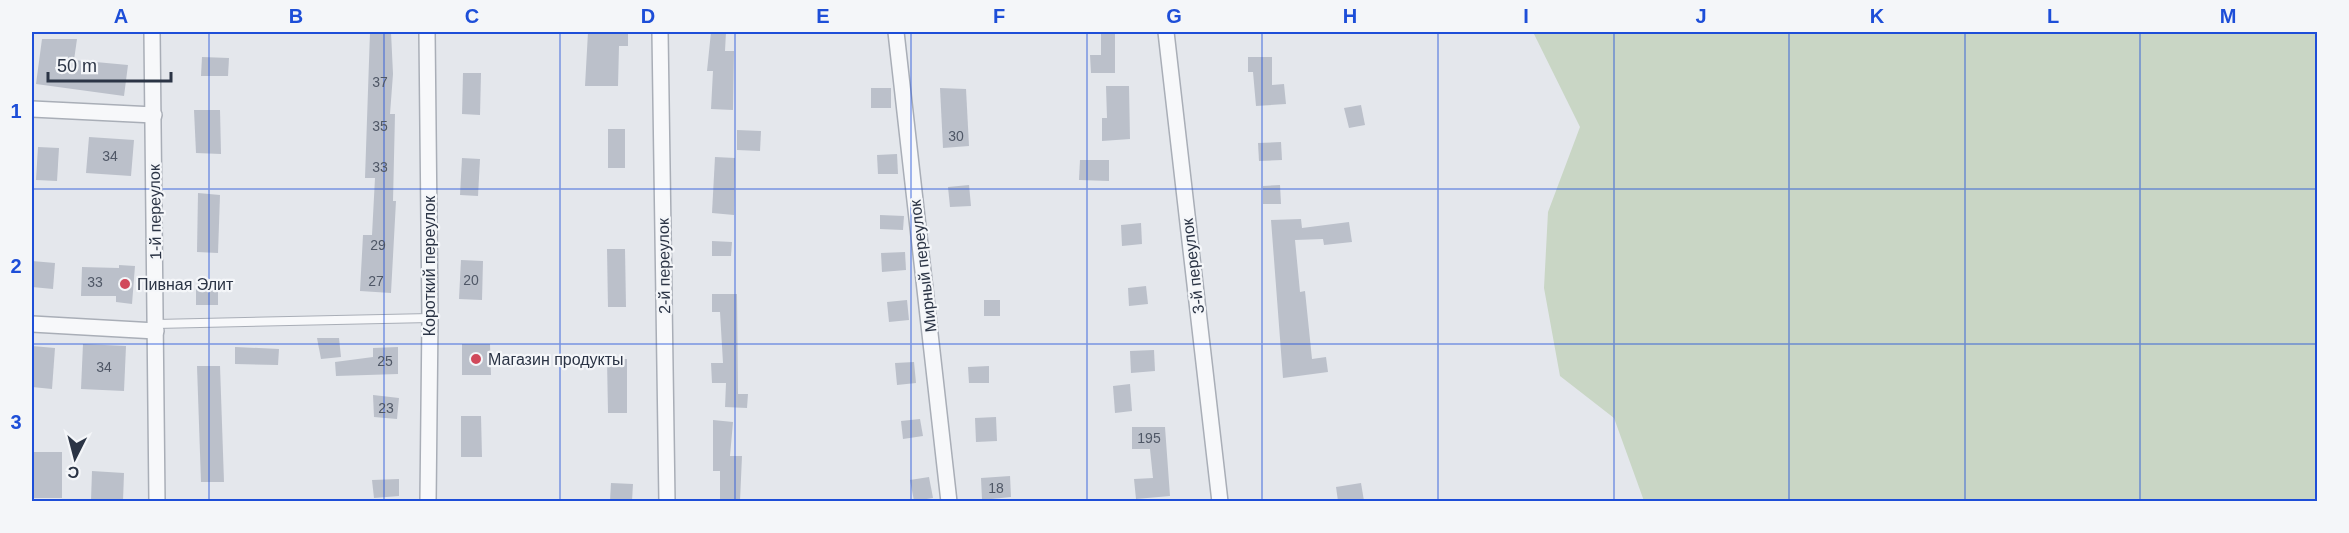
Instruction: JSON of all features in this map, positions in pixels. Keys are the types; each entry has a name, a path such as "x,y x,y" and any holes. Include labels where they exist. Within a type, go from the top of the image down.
{"street":[{"name":"1-й переулок","path":"152,32 157,501"},
{"name":"Короткий переулок","path":"427,32 430,318 428,501"},
{"name":"2-й переулок","path":"660,32 667,501"},
{"name":"Мирный переулок","path":"896,32 949,501"},
{"name":"3-й переулок","path":"1166,32 1220,501"},
{"path":"32,109 153,115"},
{"path":"32,324 156,328"}],"lane":[{"path":"156,328 430,318"}],"green space":[{"path":"1533,32 2317,32 2317,501 1644,501 1614,418 1560,376 1544,288 1548,212 1580,127"}],"building":[{"path":"370,32 391,32 393,74 390,114 395,114 393,201 396,201 391,293 360,291 363,235 372,235 375,178 365,178"},
{"path":"588,32 628,32 628,46 619,46 618,86 585,86"},
{"path":"711,32 726,32 725,51 734,51 733,110 711,109 713,71 707,71"},
{"path":"1101,32 1115,32 1115,73 1091,73 1090,55 1101,55"},
{"path":"42,39 77,39 74,60 128,65 124,96 36,84"},
{"path":"202,57 229,58 228,76 201,76"},
{"path":"1248,57 1272,57 1272,85 1284,84 1286,104 1256,106 1253,72 1248,72"},
{"path":"463,73 481,73 480,115 462,114"},
{"path":"1106,86 1129,86 1130,139 1102,141 1102,118 1107,118"},
{"path":"871,88 891,88 891,108 871,108"},
{"path":"940,88 966,89 969,146 943,148"},
{"path":"1361,105 1365,125 1349,128 1344,108"},
{"path":"194,110 220,110 221,154 196,153"},
{"path":"608,129 625,129 625,168 608,168"},
{"path":"737,130 761,131 760,151 737,150"},
{"path":"89,137 134,140 131,176 86,173"},
{"path":"1281,142 1282,160 1259,161 1258,143"},
{"path":"38,147 59,148 57,181 36,180"},
{"path":"897,154 898,174 878,174 877,155"},
{"path":"715,157 735,158 734,215 712,213"},
{"path":"462,158 480,159 478,196 460,195"},
{"path":"1080,160 1109,160 1109,181 1079,180"},
{"path":"969,185 971,206 950,207 948,187"},
{"path":"1280,185 1281,204 1263,204 1263,186"},
{"path":"198,193 220,195 218,253 197,252"},
{"path":"880,215 904,216 903,230 880,229"},
{"path":"1301,219 1302,228 1349,222 1352,242 1324,245 1323,239 1295,240 1300,292 1305,291 1312,359 1326,357 1328,372 1283,378 1271,220"},
{"path":"1141,223 1142,244 1122,246 1121,225"},
{"path":"712,241 732,242 731,256 712,256"},
{"path":"607,249 625,249 626,307 608,307"},
{"path":"905,252 906,270 882,272 881,253"},
{"path":"461,260 483,261 482,300 459,299"},
{"path":"32,261 55,263 53,289 32,287"},
{"path":"119,265 135,266 132,304 116,302 116,296 81,296 82,267 119,268"},
{"path":"196,286 218,286 218,305 196,305"},
{"path":"1146,286 1148,304 1129,306 1128,288"},
{"path":"712,294 737,294 738,394 748,394 747,408 725,407 726,383 712,383 711,363 723,363 720,312 712,312"},
{"path":"907,300 909,320 889,322 887,302"},
{"path":"984,300 1000,300 1000,316 984,316"},
{"path":"317,338 339,338 341,357 321,359"},
{"path":"83,344 126,346 124,391 81,389"},
{"name":"Магазин продукты","path":"462,344 490,344 491,375 462,375"},
{"path":"32,346 55,348 52,389 32,387"},
{"path":"235,347 279,349 278,365 235,364"},
{"path":"398,347 398,374 336,376 335,362 373,357 373,348"},
{"path":"1154,350 1155,371 1131,373 1130,351"},
{"path":"607,359 627,359 627,413 608,413"},
{"path":"914,362 916,383 897,385 895,363"},
{"path":"197,366 220,366 224,482 201,482"},
{"path":"989,366 989,383 969,383 968,367"},
{"path":"1130,384 1132,411 1115,413 1113,386"},
{"path":"373,395 399,398 397,419 374,417"},
{"path":"461,416 481,416 482,457 461,457"},
{"path":"996,417 997,441 976,442 975,418"},
{"path":"920,419 923,436 903,439 901,421"},
{"path":"713,420 733,422 730,456 742,456 740,501 720,501 720,471 713,471"},
{"path":"1132,427 1165,427 1170,496 1136,499 1134,479 1153,478 1150,449 1132,449"},
{"path":"32,452 62,452 62,498 32,498"},
{"path":"92,471 124,473 123,501 91,501"},
{"path":"1010,476 1011,497 982,500 981,478"},
{"path":"929,477 933,498 914,501 910,480"},
{"path":"399,479 399,496 374,498 372,480"},
{"path":"611,483 633,484 632,501 610,501"},
{"path":"1361,483 1364,501 1338,501 1336,487"}],"place":[{"name":"Пивная Элит","path":"125,284"},
{"name":"Магазин продукты","path":"476,359"}]}
